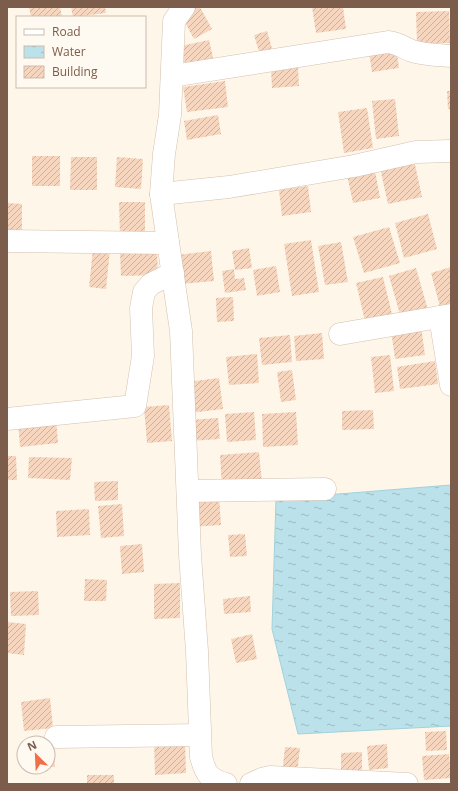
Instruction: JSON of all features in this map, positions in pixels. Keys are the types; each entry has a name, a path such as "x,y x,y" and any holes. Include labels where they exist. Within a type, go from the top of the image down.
{"street":[{"path":"184,7 174,21 170,115 164,154 161,194 181,331 190,555 197,651 201,757 205,772 214,780 226,784"},
{"path":"172,76 388,42 397,43 410,50 427,55 451,56"},
{"path":"161,194 229,187 354,166 416,152 451,151"},
{"path":"7,241 168,243"},
{"path":"7,419 134,406 143,356 141,308 144,292 151,284 173,273"},
{"path":"340,334 446,316 451,385"},
{"path":"188,491 325,488"},
{"path":"56,737 199,735"},
{"path":"251,784 270,777 407,784"}],"water":[{"path":"451,485 451,726 298,734 272,629 276,499"}],"building":[{"path":"29,7 60,7 62,16 31,16"},
{"path":"71,7 105,7 106,13 73,16"},
{"path":"195,7 200,7 212,29 194,39 181,15"},
{"path":"312,7 343,7 346,29 316,33"},
{"path":"449,11 450,43 417,44 416,12"},
{"path":"267,31 273,52 260,55 254,35"},
{"path":"209,40 214,62 186,68 181,46"},
{"path":"396,47 399,68 372,72 369,52"},
{"path":"298,67 299,86 272,88 271,69"},
{"path":"225,81 228,107 187,112 183,87"},
{"path":"447,91 451,91 451,109 448,109"},
{"path":"395,99 399,136 376,139 372,101"},
{"path":"367,108 373,148 344,153 338,112"},
{"path":"218,115 221,134 187,140 184,121"},
{"path":"32,156 60,156 60,186 32,186"},
{"path":"71,157 97,157 97,190 70,190"},
{"path":"117,157 143,159 141,189 115,187"},
{"path":"414,160 422,197 388,204 380,168"},
{"path":"374,165 380,198 353,203 346,170"},
{"path":"308,186 311,212 282,216 279,190"},
{"path":"119,202 145,202 145,237 120,237"},
{"path":"7,203 22,204 22,231 7,231"},
{"path":"428,214 437,249 404,258 395,223"},
{"path":"389,227 400,263 364,273 353,237"},
{"path":"311,240 319,292 292,296 284,244"},
{"path":"341,242 348,282 325,285 318,246"},
{"path":"249,248 252,268 235,270 232,251"},
{"path":"93,249 110,250 106,289 89,287"},
{"path":"157,251 158,275 121,276 120,252"},
{"path":"211,251 214,281 181,284 177,255"},
{"path":"276,266 280,292 257,296 253,270"},
{"path":"451,267 451,304 440,307 431,273"},
{"path":"416,268 428,310 401,318 389,276"},
{"path":"234,269 235,279 244,278 246,290 225,293 222,271"},
{"path":"383,277 392,314 365,321 356,283"},
{"path":"233,297 234,321 217,322 216,298"},
{"path":"421,326 425,355 395,359 391,330"},
{"path":"322,333 324,359 296,361 294,336"},
{"path":"290,335 292,362 262,365 259,338"},
{"path":"257,354 259,383 229,385 226,357"},
{"path":"390,355 394,391 375,393 371,357"},
{"path":"435,361 438,384 400,389 397,367"},
{"path":"292,370 296,400 281,402 277,372"},
{"path":"219,378 223,409 190,413 187,382"},
{"path":"169,405 172,441 147,443 144,407"},
{"path":"373,410 374,429 342,430 342,411"},
{"path":"254,412 256,440 227,442 225,414"},
{"path":"296,412 298,445 263,447 262,414"},
{"path":"56,418 58,443 20,447 18,421"},
{"path":"218,418 220,439 190,441 189,420"},
{"path":"259,452 262,484 222,488 220,455"},
{"path":"7,456 16,456 17,480 7,480"},
{"path":"29,457 72,458 70,480 28,478"},
{"path":"118,481 118,500 95,501 94,482"},
{"path":"219,495 221,525 190,527 188,497"},
{"path":"122,504 124,536 101,538 98,506"},
{"path":"89,509 90,535 57,537 56,511"},
{"path":"245,534 247,556 230,557 228,535"},
{"path":"142,544 144,572 122,574 120,546"},
{"path":"85,579 107,580 106,601 84,601"},
{"path":"180,583 180,618 154,619 154,584"},
{"path":"38,591 39,615 11,616 10,592"},
{"path":"250,596 251,612 224,614 223,599"},
{"path":"7,622 26,624 24,655 7,653"},
{"path":"252,634 257,659 236,663 231,639"},
{"path":"50,698 53,728 24,731 21,702"},
{"path":"446,731 447,750 426,751 425,732"},
{"path":"185,740 186,773 155,775 154,741"},
{"path":"387,744 388,768 369,770 367,746"},
{"path":"285,747 300,748 297,775 282,774"},
{"path":"362,752 362,771 341,772 341,753"},
{"path":"449,754 451,778 424,780 422,756"},
{"path":"87,775 114,775 114,784 87,784"}]}
